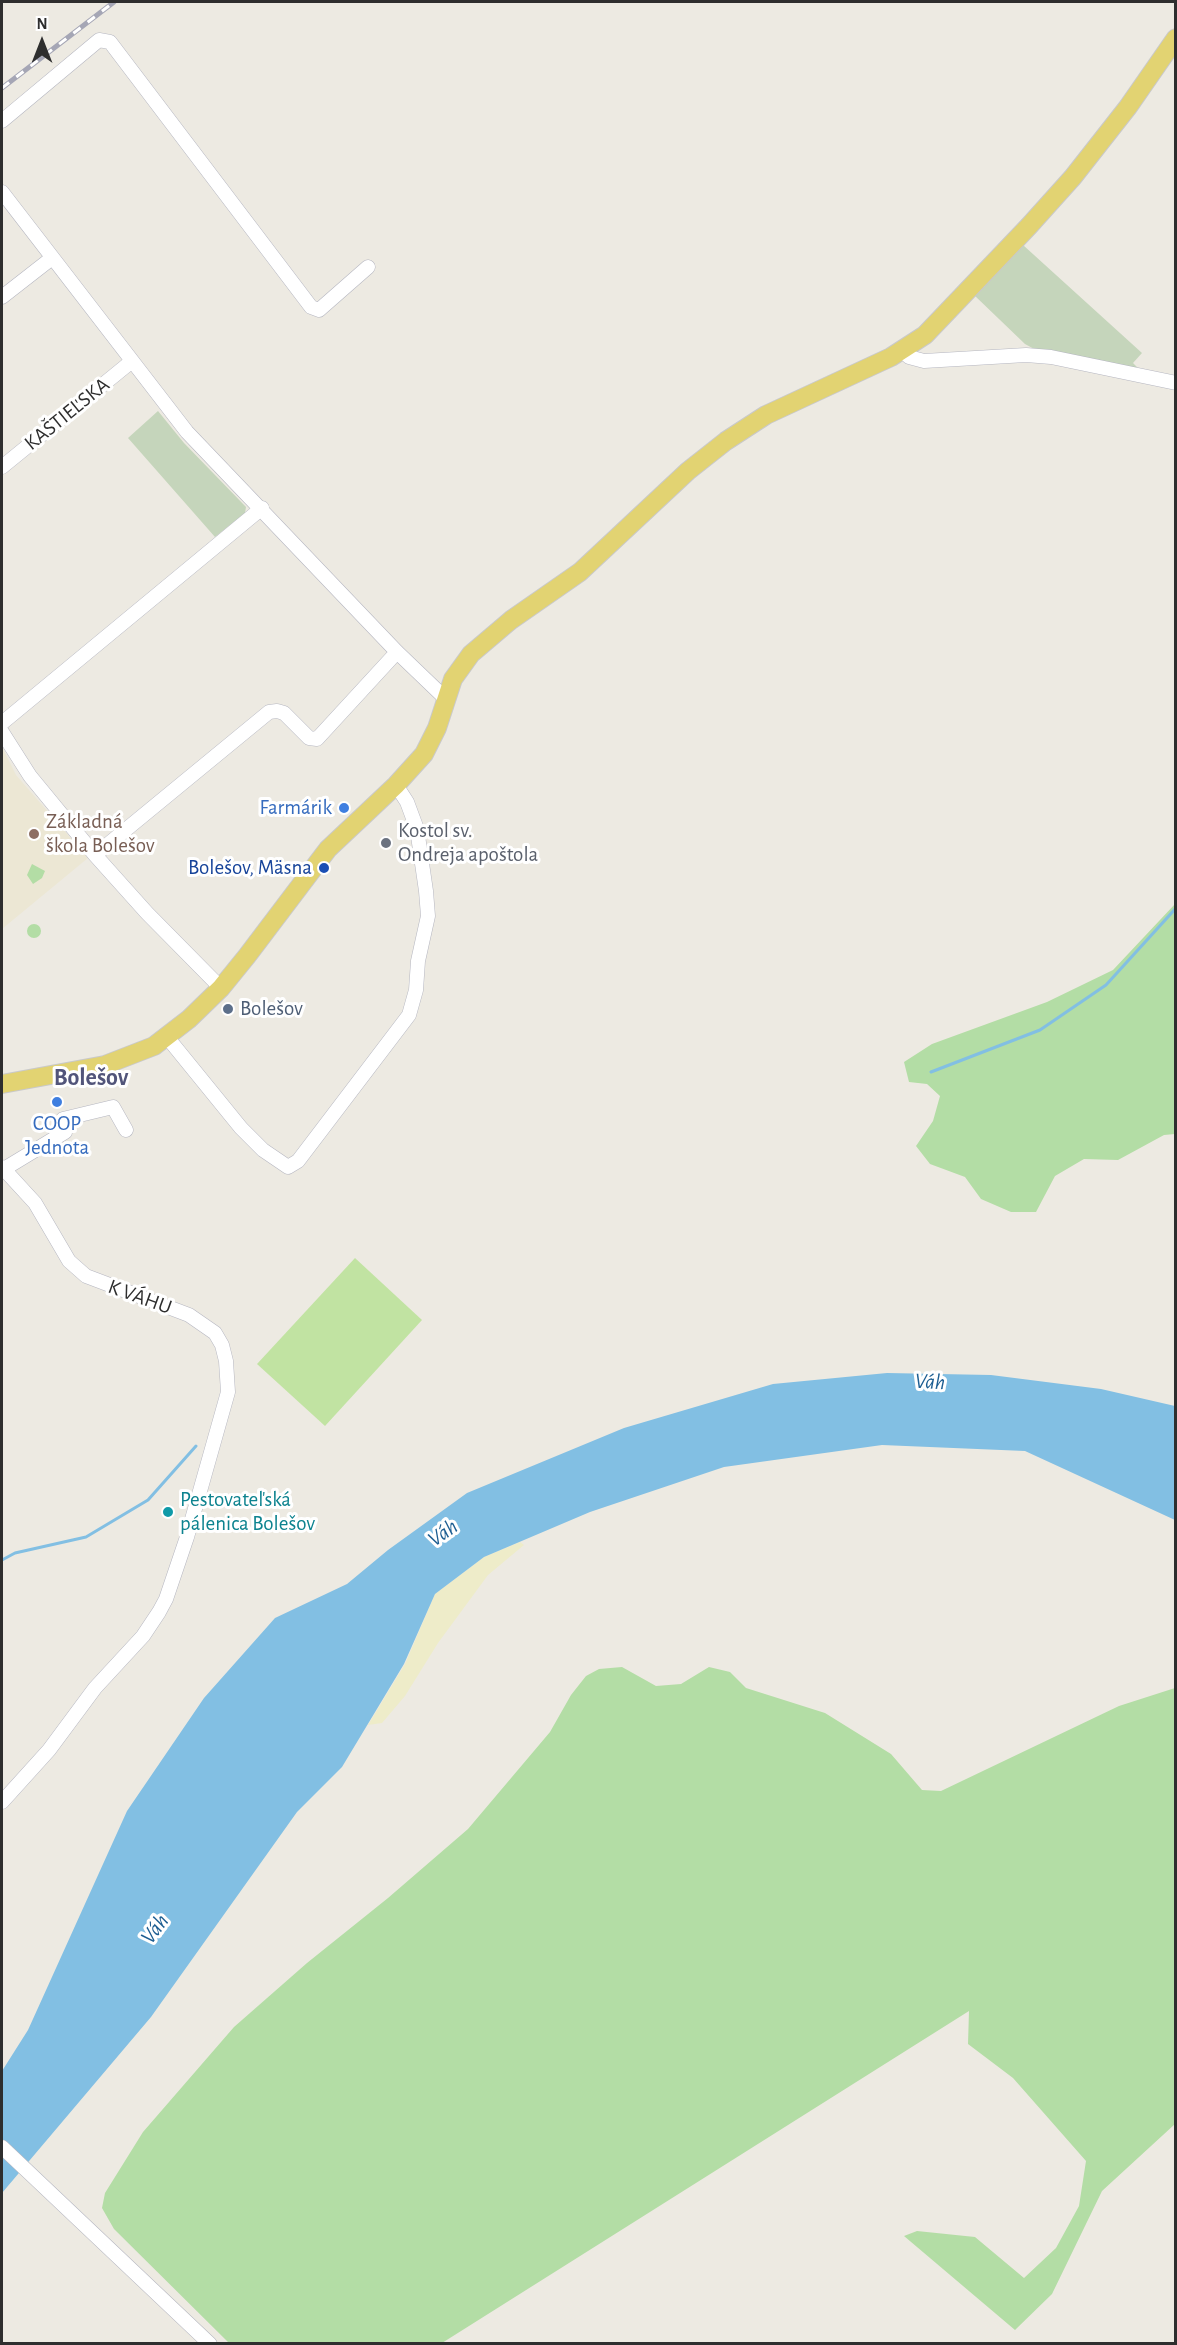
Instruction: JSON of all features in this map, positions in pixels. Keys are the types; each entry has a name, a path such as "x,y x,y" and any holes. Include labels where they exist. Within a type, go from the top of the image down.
{"main road":[{"path":"2,1084 105,1065 154,1046 167,1037 221,988 328,849 396,785 424,754 431,742 456,673 471,654 511,620 587,567 707,454 766,415 903,351 925,334 1073,177 1123,115 1176,38"}],"street":[{"path":"2,121 99,40 110,42 311,307 319,309 368,267"},
{"path":"2,192 187,432 397,652 446,699"},
{"path":"2,297 52,258"},
{"path":"903,351 909,357 924,361 1026,355 1045,357 1176,383"},
{"name":"KAŠTIEĽSKA","path":"2,467 132,361"},
{"path":"2,723 262,508"},
{"path":"95,855 269,712 284,713 309,738 317,739 397,652"},
{"path":"2,732 30,777 95,855 147,913 221,988"},
{"path":"167,1037 241,1128 263,1150 288,1167 298,1161 409,1016 416,990 418,961 428,916 426,891 417,829 407,802 396,785"},
{"path":"3,1168 65,1132 63,1119 113,1107 126,1130"},
{"name":"K VÁHU","path":"2,1802 49,1750 95,1688 153,1624 166,1599 228,1392 226,1361 222,1345 214,1333 189,1315 86,1275 69,1261 35,1203 3,1168"},
{"path":"2,2147 210,2343"}],"shaded area":[{"name":"Základná škola Bolešov","path":"2,747 16,775 88,858 2,929"}],"green space":[{"path":"1023,245 1142,353 1133,363 1139,369 1036,350 1025,344 974,295"},
{"path":"158,411 184,443 246,507 245,513 215,537 128,438"},
{"path":"32,864 45,871 42,878 33,884 27,875"},
{"path":"1175,904 1175,1134 1164,1135 1118,1160 1084,1159 1055,1176 1036,1212 1011,1212 981,1199 965,1177 930,1164 916,1146 933,1121 940,1096 927,1084 909,1082 904,1062 932,1044 1047,1002 1113,970"},
{"path":"31,924 37,924 41,931 37,938 31,938 27,934 27,928"},
{"path":"355,1258 422,1320 325,1426 257,1364"},
{"path":"622,1667 656,1686 681,1684 709,1667 730,1672 746,1688 825,1713 891,1754 922,1790 941,1791 1119,1706 1175,1688 1175,2124 1102,2191 1052,2294 1015,2330 904,2236 917,2231 975,2237 1024,2278 1056,2248 1079,2206 1086,2161 1013,2078 968,2044 969,2011 442,2343 229,2343 114,2229 102,2208 105,2193 143,2132 234,2027 468,1829 550,1732 571,1695 586,1676 599,1669"}],"sand":[{"path":"520,1542 524,1545 488,1575 438,1643 405,1696 382,1723 368,1725 405,1664 435,1594 484,1557"}],"water":[{"name":"Váh","path":"887,1373 991,1375 1101,1389 1175,1406 1175,1520 1025,1451 882,1445 724,1467 590,1512 484,1557 435,1594 404,1664 342,1767 297,1812 151,2017 2,2193 2,2071 28,2030 127,1811 204,1698 275,1618 347,1584 388,1550 467,1493 624,1428 773,1384"}],"waterway":[{"path":"931,1072 1040,1030 1106,985 1176,908"},
{"path":"2,1560 15,1553 86,1537 148,1500 196,1446"}],"railway":[{"path":"2,88 114,2"}],"place":[{"name":"Farmárik","path":"344,808"},
{"name":"Základná škola Bolešov","path":"34,834"},
{"name":"Kostol sv. Ondreja apoštola","path":"386,843"},
{"name":"Bolešov, Mäsna","path":"324,868"},
{"name":"Bolešov","path":"228,1009"},
{"name":"COOP Jednota","path":"57,1102"},
{"name":"Pestovateľská pálenica Bolešov","path":"168,1512"}],"district":[{"name":"Bolešov","path":"91,1078"}]}
